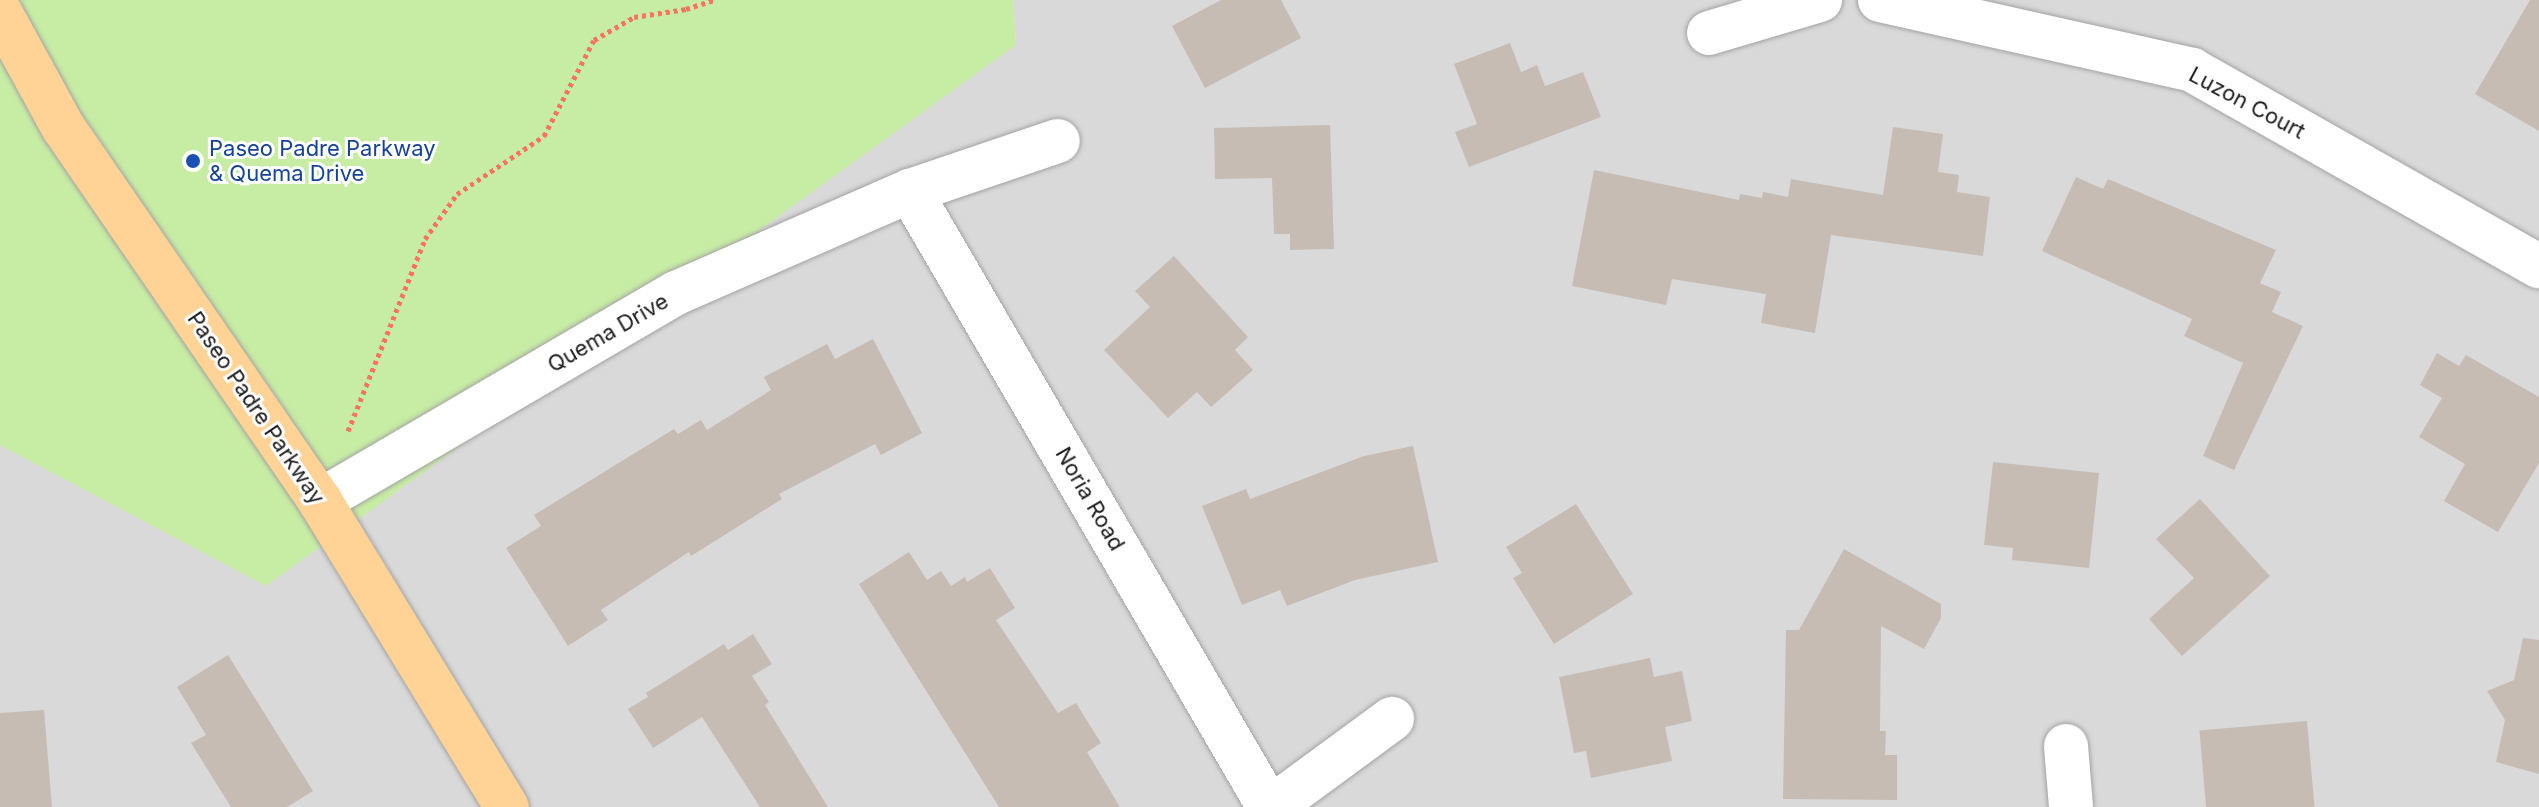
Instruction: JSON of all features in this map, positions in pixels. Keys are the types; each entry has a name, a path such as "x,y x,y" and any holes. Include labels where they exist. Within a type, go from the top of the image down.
{"main road":[{"name":"Paseo Padre Parkway","path":"0,12 63,127 320,501 507,807"}],"street":[{"path":"1709,33 1820,0"},
{"name":"Luzon Court","path":"1880,0 2192,70 2539,266"},
{"name":"Quema Drive","path":"320,501 676,293 910,191 1058,141"},
{"name":"Noria Road","path":"910,191 1270,807"},
{"path":"1270,807 1392,719"},
{"path":"2066,746 2071,807"}],"path":[{"path":"320,501 425,239 457,194 544,136 594,40 634,17 686,9 714,0"}],"shaded area":[{"path":"1013,0 2539,0 2539,807 0,807 0,236 1016,45"}],"green space":[{"path":"0,0 1013,0 1016,45 266,586 0,445"}],"building":[{"path":"1221,0 1281,0 1301,38 1205,88 1172,26"},
{"path":"2530,0 2539,0 2539,131 2475,94"},
{"path":"1510,43 1521,72 1537,65 1545,86 1583,72 1601,117 1469,167 1455,132 1477,124 1454,64"},
{"path":"1330,125 1334,249 1290,250 1290,234 1274,234 1272,178 1215,179 1214,128"},
{"path":"1893,127 1943,134 1938,172 1959,175 1957,192 1990,197 1983,256 1831,235 1815,333 1761,323 1766,294 1672,279 1666,305 1572,286 1594,170 1739,200 1740,194 1762,198 1763,192 1788,197 1791,179 1883,195"},
{"path":"2076,177 2103,189 2108,179 2276,250 2260,283 2281,292 2272,312 2303,326 2234,470 2203,456 2243,363 2184,336 2192,319 2042,251"},
{"path":"1174,256 1248,337 1235,350 1253,370 1211,407 1197,392 1168,418 1104,350 1150,307 1135,291"},
{"path":"873,339 922,433 881,455 875,444 779,494 782,499 691,556 689,552 601,610 608,620 568,646 506,548 541,526 534,515 674,429 678,434 701,420 707,430 771,390 764,377 827,344 835,359"},
{"path":"2437,353 2459,366 2466,355 2539,397 2539,463 2498,532 2444,501 2465,464 2419,437 2442,398 2420,385"},
{"path":"1413,446 1438,562 1355,580 1287,606 1280,590 1242,605 1202,506 1246,489 1250,499 1364,456"},
{"path":"1993,462 2099,473 2089,568 2012,560 2013,548 1984,545"},
{"path":"2200,499 2270,576 2182,656 2149,619 2194,578 2156,539"},
{"path":"1576,504 1633,594 1554,644 1513,578 1522,573 1506,547"},
{"path":"1844,549 1941,604 1941,618 1924,649 1881,626 1880,731 1886,731 1885,755 1897,755 1897,800 1783,799 1786,630 1799,630"},
{"path":"909,552 927,580 941,571 951,586 965,577 967,582 990,568 1015,608 996,620 1058,713 1076,703 1101,743 1087,752 1120,807 999,807 859,584"},
{"path":"753,634 772,664 752,676 769,702 765,705 828,807 760,807 702,717 653,748 628,709 648,697 646,693 724,644 728,650"},
{"path":"2523,638 2539,640 2539,774 2496,762 2505,720 2487,691 2514,680"},
{"path":"228,655 313,791 287,807 231,807 191,743 206,735 177,687"},
{"path":"1650,658 1654,677 1682,671 1692,721 1665,727 1672,761 1591,778 1586,751 1574,753 1559,677"},
{"path":"44,710 52,807 0,807 0,713"},
{"path":"2307,721 2314,807 2206,807 2199,730"}],"place":[{"name":"Paseo Padre Parkway & Quema Drive","path":"193,161"}]}
